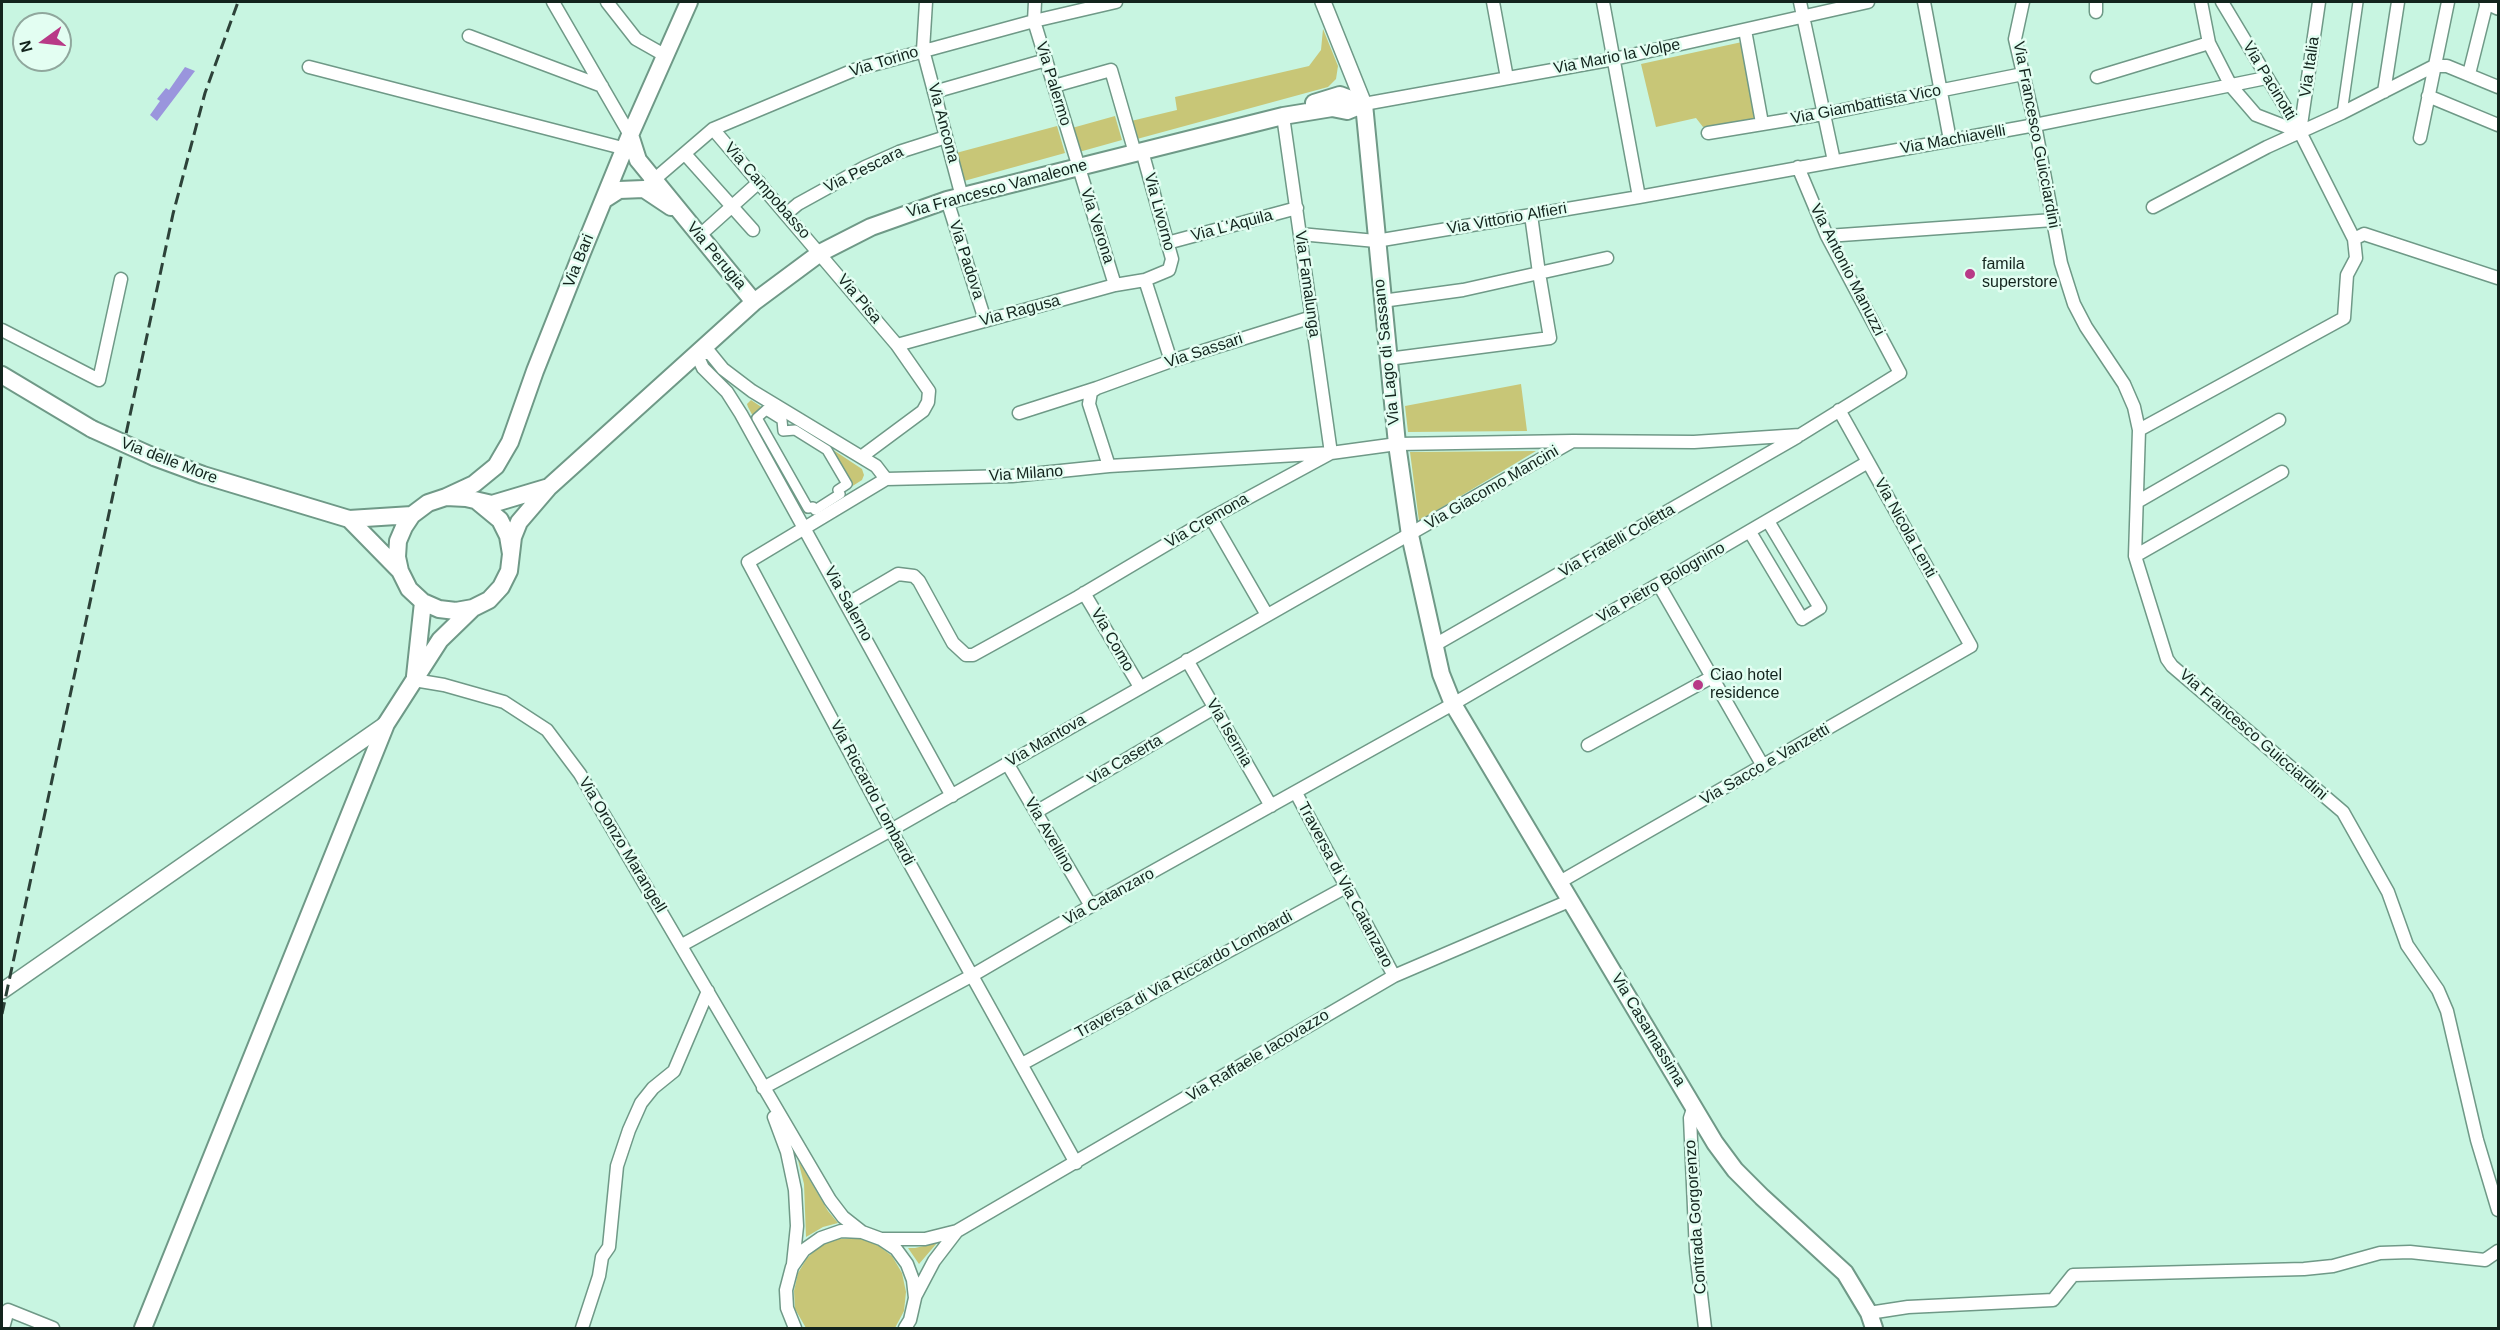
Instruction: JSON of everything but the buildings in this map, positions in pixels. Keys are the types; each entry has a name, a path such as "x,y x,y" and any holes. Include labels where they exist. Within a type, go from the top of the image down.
{"main road":[{"name":"Via Bari","path":"446,497 474,484 496,466 510,442 535,371 689,2"},
{"path":"1283,116 1288,110 1340,95 1364,104"},
{"path":"1283,116 1332,108 1347,111 1364,104"},
{"name":"Via Lago di Sassano","path":"1364,104 1397,444 1410,535 1433,646 1453,704"},
{"name":"Via Francesco Vamaleone","path":"511,554 513,537 519,522 549,487 754,302 820,253 871,227 955,199 1283,116"},
{"name":"Via Perugia","path":"627,149 647,179 677,210 754,302"},
{"path":"605,199 647,179"},
{"name":"Via delle More","path":"2,375 92,429 154,457 213,478 349,519"},
{"path":"400,572 397,557 398,541 412,515 428,503 446,497 466,498 492,504 549,487"},
{"path":"349,519 400,572 409,589 423,602 439,609 456,611 473,608 489,600 501,587 509,571 511,554 508,536 500,520 477,501"},
{"path":"349,519 412,515"},
{"path":"414,680 423,602"},
{"path":"143,1329 386,724 440,640 473,608"},
{"name":"Via Casamassima","path":"1453,704 1715,1143 1735,1170 1845,1273 1871,1321"}],"street":[{"path":"553,2 602,86 627,149"},
{"path":"607,2 636,39 666,56"},
{"name":"Via Ancona","path":"926,2 923,50 946,137 955,199"},
{"name":"Via Palermo","path":"1035,2 1034,21 1078,167"},
{"name":"Via Torino","path":"647,179 671,165 713,129 854,70 1034,21 1116,2"},
{"name":"Via Lago di Sassano","path":"1323,2 1364,104"},
{"path":"1492,2 1507,78"},
{"path":"1603,2 1639,197"},
{"path":"1800,2 1834,161"},
{"name":"Via Mario la Volpe","path":"1364,104 1614,59 1868,2"},
{"path":"1924,2 1950,140"},
{"name":"Via Francesco Guicciardini","path":"2023,2 2015,39 2035,125 2061,263 2074,304 2086,327 2124,384 2134,407 2139,430 2135,556 2164,649 2172,666 2343,812 2388,892 2407,945 2438,990 2447,1011 2478,1140 2499,1210"},
{"name":"Via Pacinotti","path":"2200,2 2210,43 2231,86 2256,115 2300,132"},
{"name":"Via Pacinotti","path":"2222,2 2300,132"},
{"name":"Via Italia","path":"2300,132 2319,2"},
{"path":"2342,113 2358,2"},
{"path":"2384,92 2398,2"},
{"path":"2420,138 2448,2"},
{"path":"2469,74 2488,2 2499,7"},
{"path":"1745,30 1762,123"},
{"path":"469,36 602,86"},
{"path":"2097,77 2210,43"},
{"path":"934,92 1046,60"},
{"path":"1340,95 1349,66"},
{"path":"2153,207 2434,66 2447,66 2499,87"},
{"path":"309,67 627,149"},
{"name":"Via Livorno","path":"1054,86 1112,70 1172,259 1169,270 1145,280"},
{"name":"Via Giambattista Vico","path":"1708,133 1823,114 2023,74"},
{"name":"Via Machiavelli","path":"1639,197 2035,125 2266,78"},
{"path":"2428,96 2499,125"},
{"name":"Via Famalunga","path":"1283,116 1331,453"},
{"name":"Via Campobasso","path":"713,129 820,253"},
{"path":"2139,430 2344,318 2347,275 2356,258 2354,239 2300,132"},
{"name":"Via Pescara","path":"786,214 798,204 866,167 899,152 946,137"},
{"path":"685,154 753,230"},
{"name":"Via Verona","path":"1078,167 1116,285"},
{"name":"Via Antonio Manuzzi","path":"1798,167 1827,236 1900,373"},
{"path":"699,236 759,182"},
{"name":"Via Vittorio Alfieri","path":"1300,234 1376,241 1639,197"},
{"name":"Via Padova","path":"955,199 985,320"},
{"name":"Via L'Aquila","path":"1167,243 1297,208"},
{"path":"1388,359 1550,339 1531,215"},
{"path":"1827,236 2053,220"},
{"path":"2354,239 2364,234 2499,278"},
{"name":"Via Pisa","path":"820,253 897,345 929,391 928,402 923,411 861,457"},
{"path":"1382,301 1463,290 1607,258"},
{"path":"2,330 99,380 121,279"},
{"path":"1145,280 1171,361"},
{"name":"Via Ragusa","path":"897,345 1116,285 1145,280"},
{"name":"Via Sassari","path":"1018,413 1171,361 1312,317"},
{"path":"696,353 710,353 723,369 752,391 876,466 886,478"},
{"name":"Via Salerno","path":"696,353 703,368 727,392 741,414 952,796"},
{"name":"Via Fratelli Coletta","path":"1433,646 1800,435 1900,373"},
{"path":"1097,388 1091,392 1089,404 1109,466"},
{"path":"741,414 741,404 745,394 752,391"},
{"path":"766,410 782,420 783,431 795,430 826,450 847,484 838,490 840,494 815,510 813,507 808,508 757,418 766,410"},
{"name":"Via Nicola Lenti","path":"1839,410 1971,646"},
{"path":"2137,502 2279,420"},
{"name":"Via Milano","path":"886,478 1012,476 1109,466 1331,453 1397,444 1573,441 1694,442 1800,435"},
{"name":"Via Giacomo Mancini","path":"1410,535 1573,441"},
{"name":"Via Cremona","path":"847,604 898,574 914,576 919,581 953,643 966,655 973,655 1211,518 1331,453"},
{"name":"Via Pietro Bolognino","path":"1453,704 1868,462"},
{"path":"2135,556 2282,472"},
{"name":"Via Riccardo Lombardi","path":"886,478 748,562 891,830 1076,1163"},
{"path":"1211,518 1267,615"},
{"path":"1750,531 1802,619 1820,608 1768,521"},
{"name":"Via Mantova","path":"682,945 952,796 1187,660 1410,535"},
{"path":"1659,585 1763,766"},
{"name":"Via Como","path":"1084,593 1140,687"},
{"name":"Via Sacco e Vanzetti","path":"1558,883 1971,646"},
{"name":"Via Isernia","path":"1187,660 1271,806"},
{"path":"1588,745 1712,677"},
{"name":"Via Oronzo Marangell","path":"414,680 444,685 504,702 547,730 580,774 682,945 763,1088"},
{"name":"Via Catanzaro","path":"763,1088 973,975 1091,906 1453,704"},
{"name":"Via Caserta","path":"1036,812 1214,708"},
{"path":"2,991 386,724"},
{"name":"Via Avellino","path":"1007,763 1091,906"},
{"name":"Traversa di Via Catanzaro","path":"1296,793 1394,976"},
{"name":"Traversa di Via Riccardo Lombardi","path":"1023,1064 1346,886"},
{"name":"Via Raffaele Iacovazzo","path":"957,1231 1394,976 1569,901"},
{"path":"582,1329 599,1276 602,1257 609,1247 616,1166 628,1130 641,1103 653,1088 674,1071 708,991"},
{"path":"763,1088 830,1200 843,1217 862,1232"},
{"path":"763,1088 787,1152 795,1190 797,1226 792,1267 786,1290 787,1308 795,1329"},
{"name":"Contrada Gorgorenzo","path":"1694,1106 1690,1118 1695,1219 1705,1329"},
{"path":"792,1267 804,1250 821,1238 841,1231 862,1232 881,1239 896,1249 907,1264 913,1280 915,1298"},
{"path":"881,1239 924,1239 957,1231"},
{"path":"905,1329 910,1320 915,1298 933,1261 957,1231"},
{"path":"1871,1321 1908,1307 2053,1300 2073,1275 2304,1269 2333,1266 2380,1253 2410,1252 2486,1260 2499,1251"},
{"path":"3,1329 8,1310 54,1329"}],"shaded area":[{"path":"1323,29 1338,66 1336,79 1328,87 1137,139 1131,121 1177,110 1175,97 1309,66 1321,50"},
{"path":"1742,42 1756,119 1703,127 1696,118 1656,127 1641,64"},
{"path":"185,67 195,71 157,121 150,115 160,101 157,99 166,88 169,90"},
{"path":"1115,116 1122,140 1079,152 1072,128"},
{"path":"1057,126 1065,153 964,181 956,153"},
{"path":"1521,384 1527,431 1408,432 1405,406"},
{"path":"751,400 766,410 757,417 804,500 815,510 806,514 804,512 748,407 747,404"},
{"path":"812,436 862,469 864,475 862,480 840,494 846,484"},
{"path":"1536,451 1419,521 1410,452"},
{"path":"798,1160 828,1211 838,1223 823,1227 806,1237 804,1184"},
{"path":"858,1238 876,1244 892,1256 902,1273 906,1292 904,1311 895,1328 806,1328 795,1309 794,1291 798,1273 807,1258 820,1246 838,1239"},
{"path":"937,1243 919,1264 908,1248 915,1248"}],"railway":[{"path":"2,1014 173,214 205,93 238,2"}],"place":[{"name":"famila superstore","path":"1970,274"},
{"name":"Ciao hotel residence","path":"1698,685"}]}
